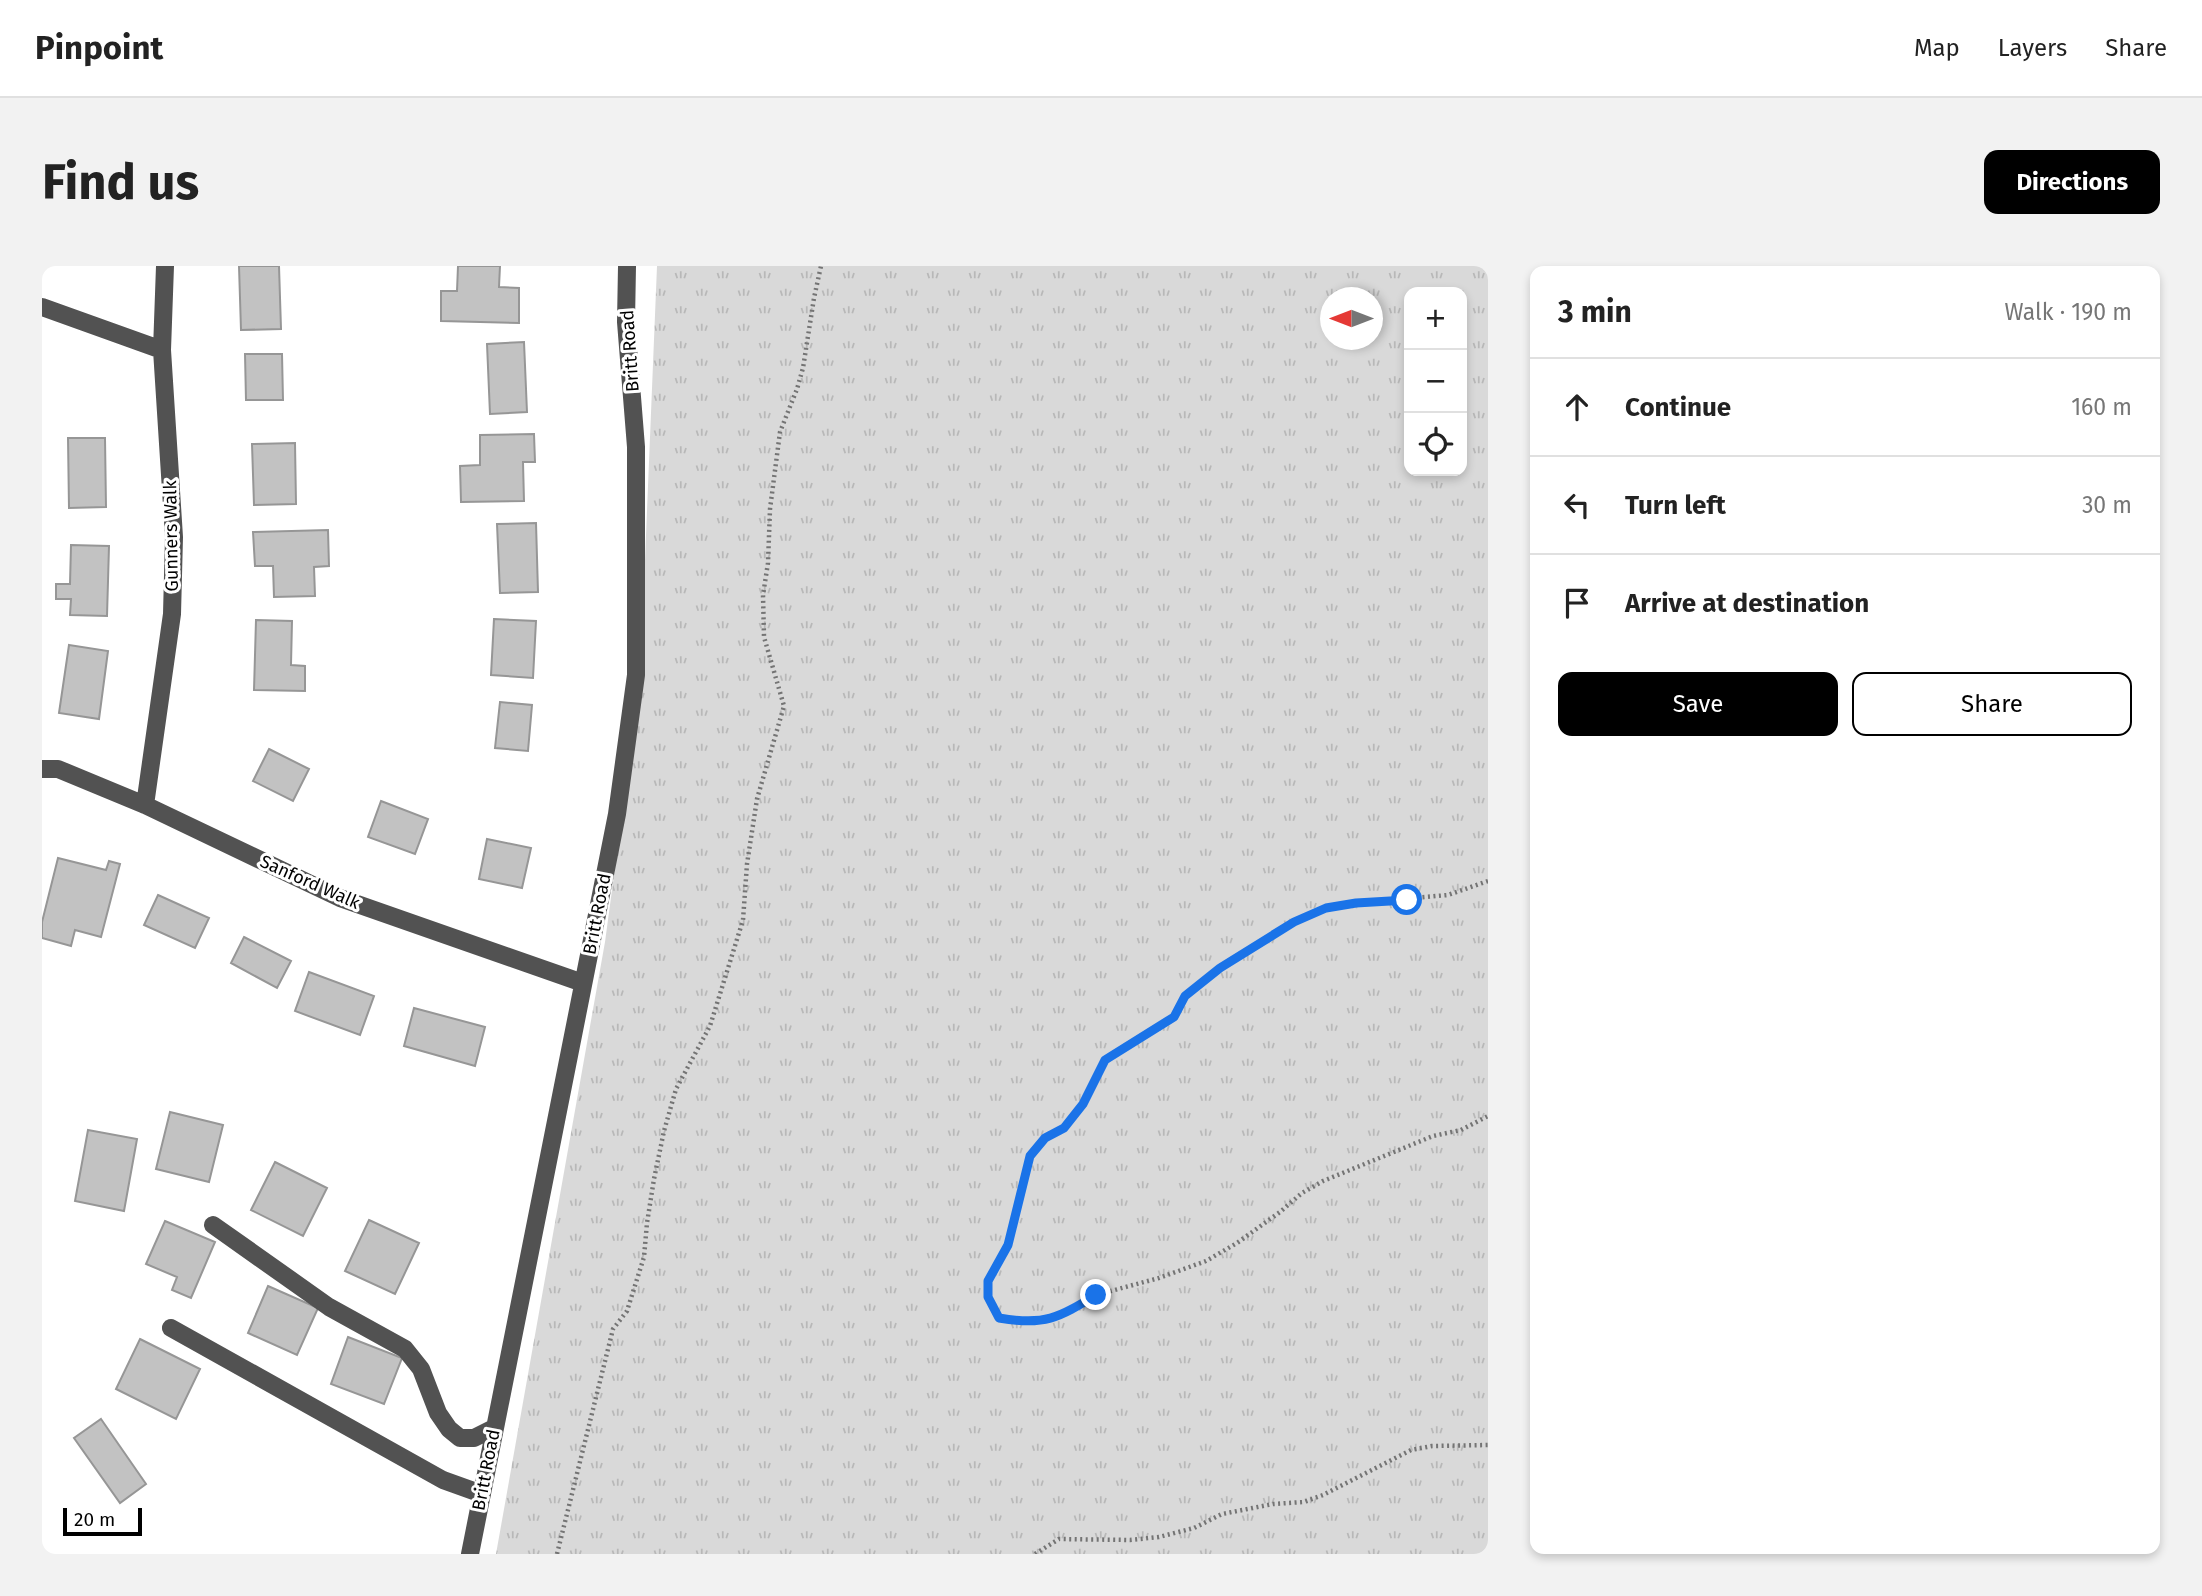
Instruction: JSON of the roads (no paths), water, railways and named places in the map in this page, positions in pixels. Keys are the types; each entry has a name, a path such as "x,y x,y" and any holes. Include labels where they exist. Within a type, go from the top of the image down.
{"street":[{"name":"Gunners Walk","path":"145,805 172,614 174,537 162,350 164,266"},
{"name":"Britt Road","path":"470,1554 617,814 636,675 636,447 626,322 627,266"},
{"path":"42,307 162,350"},
{"name":"Sanford Walk","path":"42,769 58,769 145,805 340,898 583,983"},
{"path":"214,1225 329,1307 405,1349 421,1369 438,1413 449,1429 460,1438 474,1438 494,1428"},
{"path":"171,1328 443,1480 482,1494"}]}
